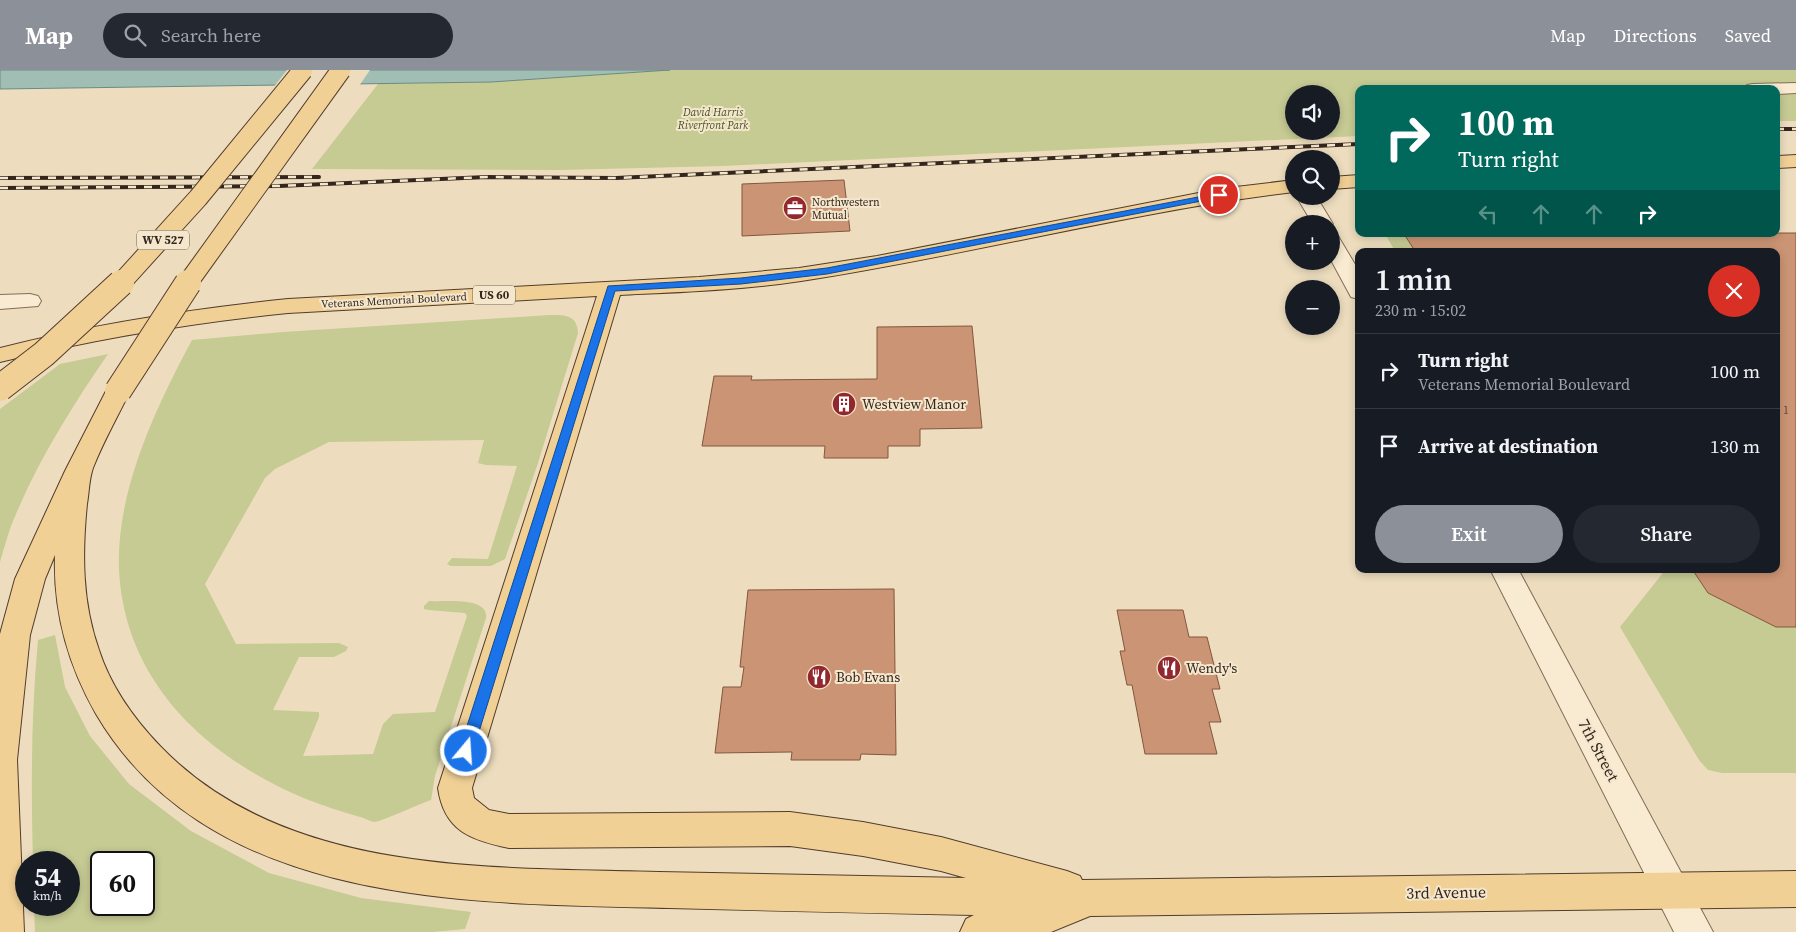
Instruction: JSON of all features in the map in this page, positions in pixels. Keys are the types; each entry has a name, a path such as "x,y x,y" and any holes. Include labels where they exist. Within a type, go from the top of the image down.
{"main road":[{"name":"WV 527","path":"0,388 61,339 102,303 138,267 246,142 303,70"},
{"name":"WV 527","path":"4,932 0,760 15,635 30,579 78,471 118,391 187,284 341,70"},
{"path":"1780,162 1796,161"},
{"path":"1340,182 1355,181"},
{"name":"Veterans Memorial Boulevard","path":"0,355 44,343 130,326 222,312 741,281 827,271 1211,197 1285,187"},
{"path":"611,288 455,788 456,801 467,816 485,826 509,830 790,829 845,836 941,854 1097,898"},
{"name":"3rd Avenue","path":"78,471 70,529 71,598 77,634 104,699 124,731 149,760 177,786 212,810 261,835 315,856 375,872 442,882 524,886 771,893 1097,898 1796,888"},
{"path":"979,932 1016,925 1097,898"}],"street":[{"path":"1780,88 1796,88"},
{"path":"1340,257 1355,285"},
{"path":"0,302 30,302"},
{"name":"7th Street","path":"1506,573 1694,932"}],"green space":[{"name":"David Harris Riverfront Park","path":"670,70 1796,70 1796,121 1780,121 1780,85 1355,85 1355,136 1340,137 1340,85 1285,85 1285,139 723,166 560,170 312,169 378,84 491,82"},
{"path":"1387,237 1407,237 1413,248 1393,248"},
{"path":"550,315 570,317 577,327 578,333 538,463 505,559 491,566 451,566 447,564 452,558 488,559 517,466 478,463 484,440 329,442 275,469 265,478 205,584 236,644 339,643 348,647 346,651 334,657 299,657 273,710 319,712 319,717 303,756 373,754 383,724 393,714 435,712 467,616 465,613 424,609 424,606 429,601 454,601 473,603 480,606 485,611 486,618 435,776 431,800 374,822 306,799 270,782 236,762 205,738 177,711 154,681 136,647 124,610 119,569 124,510 131,480 152,421 192,340 283,332"},
{"path":"108,354 46,452 25,493 9,532 0,562 0,409 60,364"},
{"path":"1663,573 1695,573 1708,593 1796,627 1796,773 1722,773 1708,770 1699,760 1620,627"},
{"path":"55,635 65,687 90,736 129,784 191,831 269,873 361,898 471,912 465,929 433,932 35,932 34,916 80,916 80,851 33,851 32,751 38,640"}],"water":[{"path":"0,70 670,70 491,82 0,89"}],"pier":[{"path":"287,70 370,70 359,86 273,88"}],"building":[{"name":"Northwestern Mutual","path":"844,180 850,231 742,236 742,184"},
{"path":"1780,233 1796,233 1796,627 1776,627 1708,593 1695,573 1780,573 1780,248 1413,248 1406,237 1780,237"},
{"name":"Westview Manor","path":"972,326 982,428 920,429 920,446 888,446 888,458 824,458 825,446 702,446 714,376 752,376 751,380 877,379 877,327"},
{"name":"Bob Evans","path":"894,589 896,755 861,754 860,760 791,760 792,752 715,753 723,687 741,687 744,667 740,667 748,590"},
{"name":"Wendy's","path":"1117,610 1183,610 1189,637 1207,637 1220,689 1212,689 1221,722 1209,722 1217,754 1145,754 1132,685 1127,685 1120,651 1125,651"}],"railway":[{"path":"1780,129 1796,129"},
{"path":"0,188 279,186 487,177 616,178 1355,144"},
{"path":"0,178 319,177"}],"place":[{"name":"Northwestern Mutual","path":"795,208"},
{"name":"Westview Manor","path":"844,404"},
{"name":"Wendy's","path":"1169,668"},
{"name":"Bob Evans","path":"819,677"}],"route":[{"path":"466,751 611,288 741,281 827,271 1219,195"}]}
